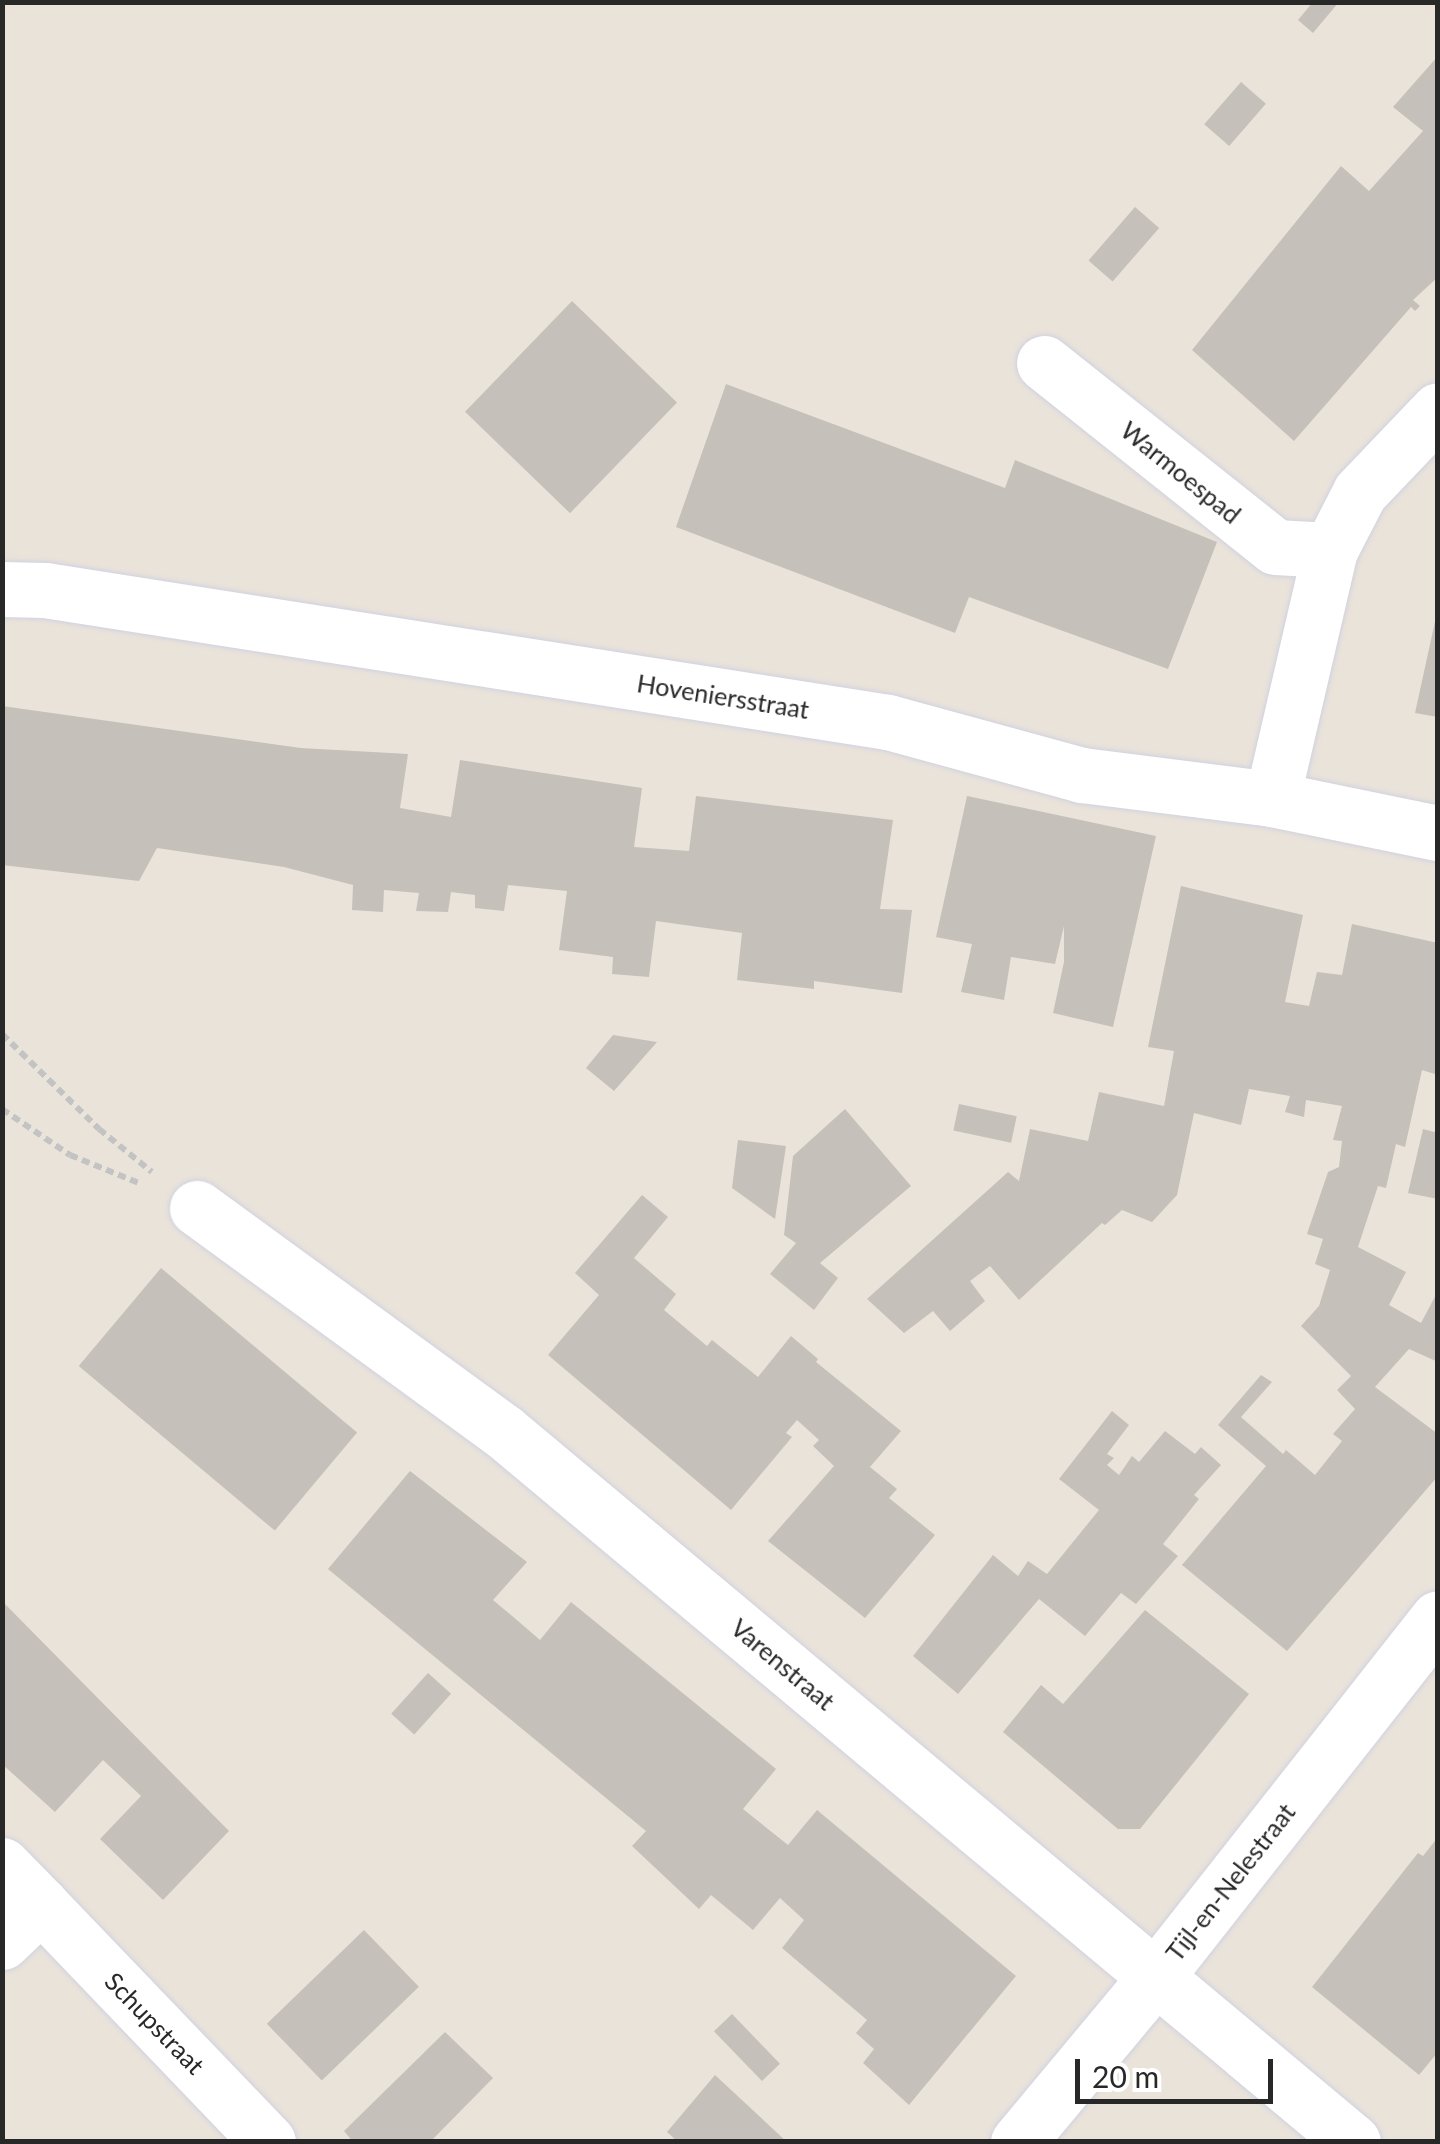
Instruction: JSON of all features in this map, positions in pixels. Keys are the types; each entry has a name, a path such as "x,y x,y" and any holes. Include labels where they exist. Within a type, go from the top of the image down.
{"street":[{"name":"Warmoespad","path":"1044,362 1276,548 1330,550"},
{"path":"1272,800 1330,550 1360,492 1438,410"},
{"name":"Hoveniersstraat","path":"2,589 45,590 888,722 1082,776 1272,800 1438,834"},
{"name":"Varenstraat","path":"198,1208 503,1431 1352,2142"},
{"name":"Tijl-en-Nelestraat","path":"1018,2142 1156,1975 1438,1618"},
{"name":"Schupstraat","path":"2,1865 268,2142"},
{"path":"2,1942 41,1905"}],"path":[{"path":"2,1034 98,1129 198,1208"},
{"path":"2,1109 70,1155 198,1208"}],"building":[{"path":"1313,2 1339,2 1313,33 1298,20"},
{"path":"1438,56 1438,277 1413,300 1420,306 1415,311 1411,307 1294,441 1192,350 1341,166 1369,191 1423,131 1393,107"},
{"path":"1241,82 1266,104 1229,146 1204,124"},
{"path":"1135,207 1159,228 1113,282 1088,261"},
{"path":"572,301 677,402 570,513 465,412"},
{"path":"726,384 1005,488 1015,460 1217,542 1168,669 969,597 955,633 676,527"},
{"path":"1438,617 1438,717 1415,713"},
{"path":"2,706 301,748 408,754 400,808 451,817 460,760 642,788 634,847 689,851 696,796 893,820 880,909 912,910 902,993 814,981 814,989 737,980 742,933 656,921 649,977 612,974 613,957 559,950 567,891 508,885 504,911 475,908 475,895 451,892 448,912 416,911 419,893 384,890 383,912 352,910 353,885 284,867 157,848 139,881 2,865"},
{"path":"967,796 1156,836 1113,1027 1053,1013 1064,962 1064,926 1055,964 1011,957 1004,1000 961,992 972,944 936,937"},
{"path":"1181,886 1303,915 1285,1002 1309,1006 1317,972 1342,975 1352,924 1438,943 1438,1075 1422,1070 1405,1147 1396,1144 1386,1188 1378,1186 1358,1247 1406,1272 1389,1305 1421,1323 1438,1291 1438,1362 1409,1349 1375,1387 1438,1434 1438,1476 1287,1651 1182,1565 1266,1466 1218,1425 1261,1375 1272,1382 1241,1417 1283,1454 1286,1450 1315,1475 1342,1441 1333,1434 1355,1409 1337,1390 1351,1376 1301,1326 1319,1306 1330,1270 1315,1264 1323,1239 1307,1234 1328,1172 1339,1167 1342,1141 1333,1140 1342,1106 1306,1100 1304,1117 1285,1112 1290,1096 1249,1089 1241,1125 1194,1113 1177,1195 1152,1222 1122,1210 1105,1225 1102,1223 1019,1300 990,1266 970,1281 985,1301 950,1331 933,1311 904,1333 867,1299 1008,1172 1019,1181 1030,1129 1088,1141 1099,1092 1164,1106 1174,1051 1148,1047"},
{"path":"613,1035 657,1042 614,1091 586,1068"},
{"path":"959,1104 1017,1116 1011,1143 953,1130"},
{"path":"845,1109 911,1186 820,1263 838,1278 814,1310 770,1274 796,1243 784,1235 793,1156"},
{"path":"1423,1129 1438,1133 1438,1199 1408,1193"},
{"path":"738,1140 786,1146 775,1219 732,1188"},
{"path":"642,1195 668,1217 634,1258 676,1294 664,1310 707,1346 712,1340 758,1377 791,1336 818,1359 816,1362 901,1431 870,1467 897,1489 889,1498 935,1535 865,1618 768,1541 834,1466 813,1446 819,1440 797,1420 786,1433 792,1437 731,1510 548,1355 599,1295 575,1273"},
{"path":"161,1268 357,1433 275,1531 79,1366"},
{"path":"1112,1411 1129,1425 1107,1454 1114,1458 1107,1465 1119,1475 1132,1456 1139,1462 1165,1431 1195,1454 1201,1447 1221,1465 1194,1495 1199,1499 1163,1544 1178,1556 1136,1604 1121,1593 1085,1636 1039,1599 958,1694 913,1656 993,1555 1018,1576 1028,1561 1047,1574 1099,1510 1059,1479"},
{"path":"410,1471 527,1562 493,1600 540,1640 571,1602 776,1769 743,1809 788,1845 817,1810 1016,1976 909,2105 863,2063 874,2049 856,2033 867,2020 782,1948 804,1920 780,1898 753,1930 711,1895 699,1909 632,1846 646,1831 328,1569"},
{"path":"2,1601 229,1831 163,1900 100,1839 141,1796 103,1760 55,1812 2,1764"},
{"path":"1145,1610 1249,1694 1140,1829 1118,1829 1003,1732 1041,1685 1063,1704"},
{"path":"428,1673 451,1694 414,1735 391,1714"},
{"path":"1438,1837 1438,2052 1419,2075 1312,1987 1418,1853 1423,1856"},
{"path":"364,1930 419,1987 322,2081 267,2024"},
{"path":"732,2014 780,2064 762,2081 714,2031"},
{"path":"445,2032 493,2078 430,2142 353,2142 344,2131"},
{"path":"715,2075 787,2142 678,2142 667,2132"}]}
